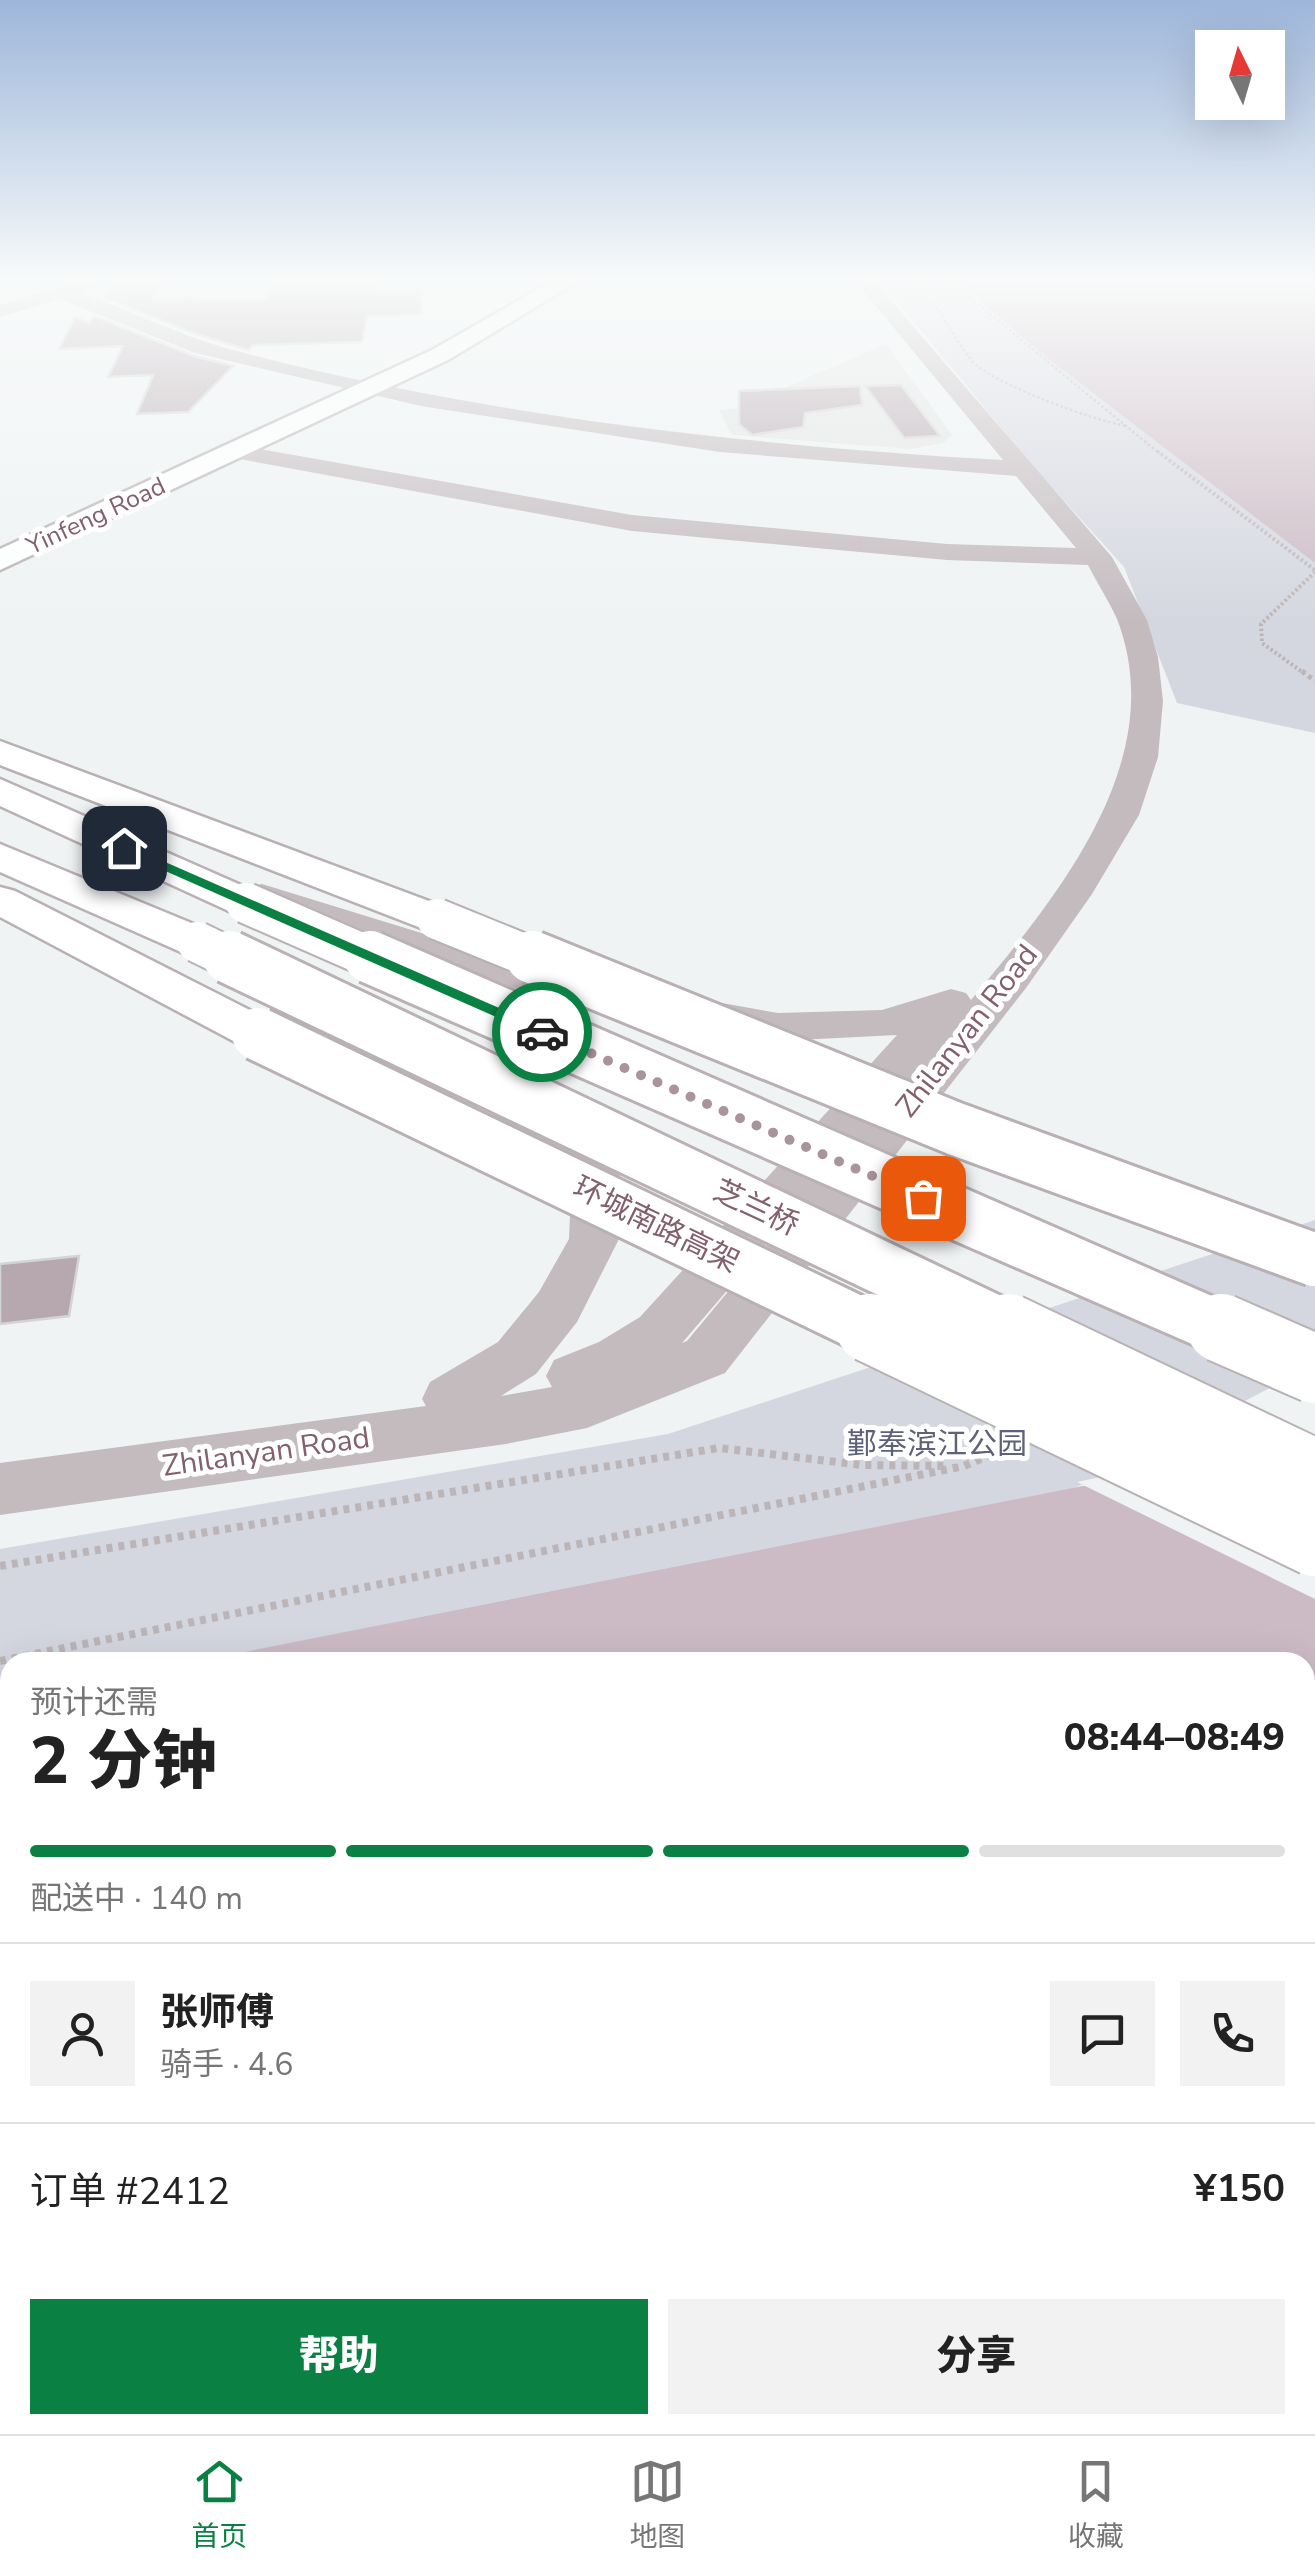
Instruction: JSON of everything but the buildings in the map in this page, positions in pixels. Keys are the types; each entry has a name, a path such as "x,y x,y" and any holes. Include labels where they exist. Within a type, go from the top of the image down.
{"main road":[{"name":"Yinfeng Road","path":"0,539 332,396"},
{"name":"Yinfeng Road","path":"0,561 337,396"},
{"path":"0,752 373,893 956,1129 1315,1260"},
{"path":"0,790 159,864 1315,1370"},
{"name":"芝兰桥","path":"0,857 197,942 1315,1474"},
{"name":"环城南路高架","path":"0,900 258,1034 1315,1542"}],"street":[{"path":"418,396 510,418 680,443 1010,465"},
{"name":"Zhilanyan Road","path":"950,396 1010,465"},
{"name":"Zhilanyan Road","path":"0,1489 506,1420 586,1404 706,1357 1010,979 1072,894 1120,815 1141,757 1147,701 1142,657 1132,620 955,396"},
{"path":"232,450 632,523 947,552 1085,556"},
{"name":"Zhilanyan Road","path":"0,1456 536,1386 618,1358 660,1332 951,1003 1067,858 1095,808 1115,760 1124,713 1123,670 1106,608 1085,556"},
{"path":"159,864 540,984 760,1024 884,1024 951,1003"},
{"path":"197,942 596,1162 594,1240 558,1307 518,1358 450,1399"}],"path":[{"path":"1037,396 1103,422 1129,426"},
{"path":"1091,396 1216,499 1315,571 1261,624 1262,643 1315,681"},
{"path":"0,1566 719,1448 862,1465 964,1466 44,1652"}],"shaded area":[{"path":"767,396 923,396 952,435 943,443 910,449 732,435 719,410 738,408"},
{"path":"1096,396 1315,396 1315,563"},
{"path":"1315,1369 1315,1652 244,1652 1103,1482"}],"green space":[{"path":"975,396 1109,396 1315,559 1315,733 1177,703 1124,567"},
{"name":"鄞奉滨江公园","path":"1315,1220 1315,1386 963,1535 336,1652 0,1652 0,1549 668,1434"}],"pier":[{"path":"1315,1364 1315,1599 1077,1482 1101,1477"}],"way so far":[{"path":"542,1032 923,1198"}],"route":[{"path":"124,848 542,1032"}]}
